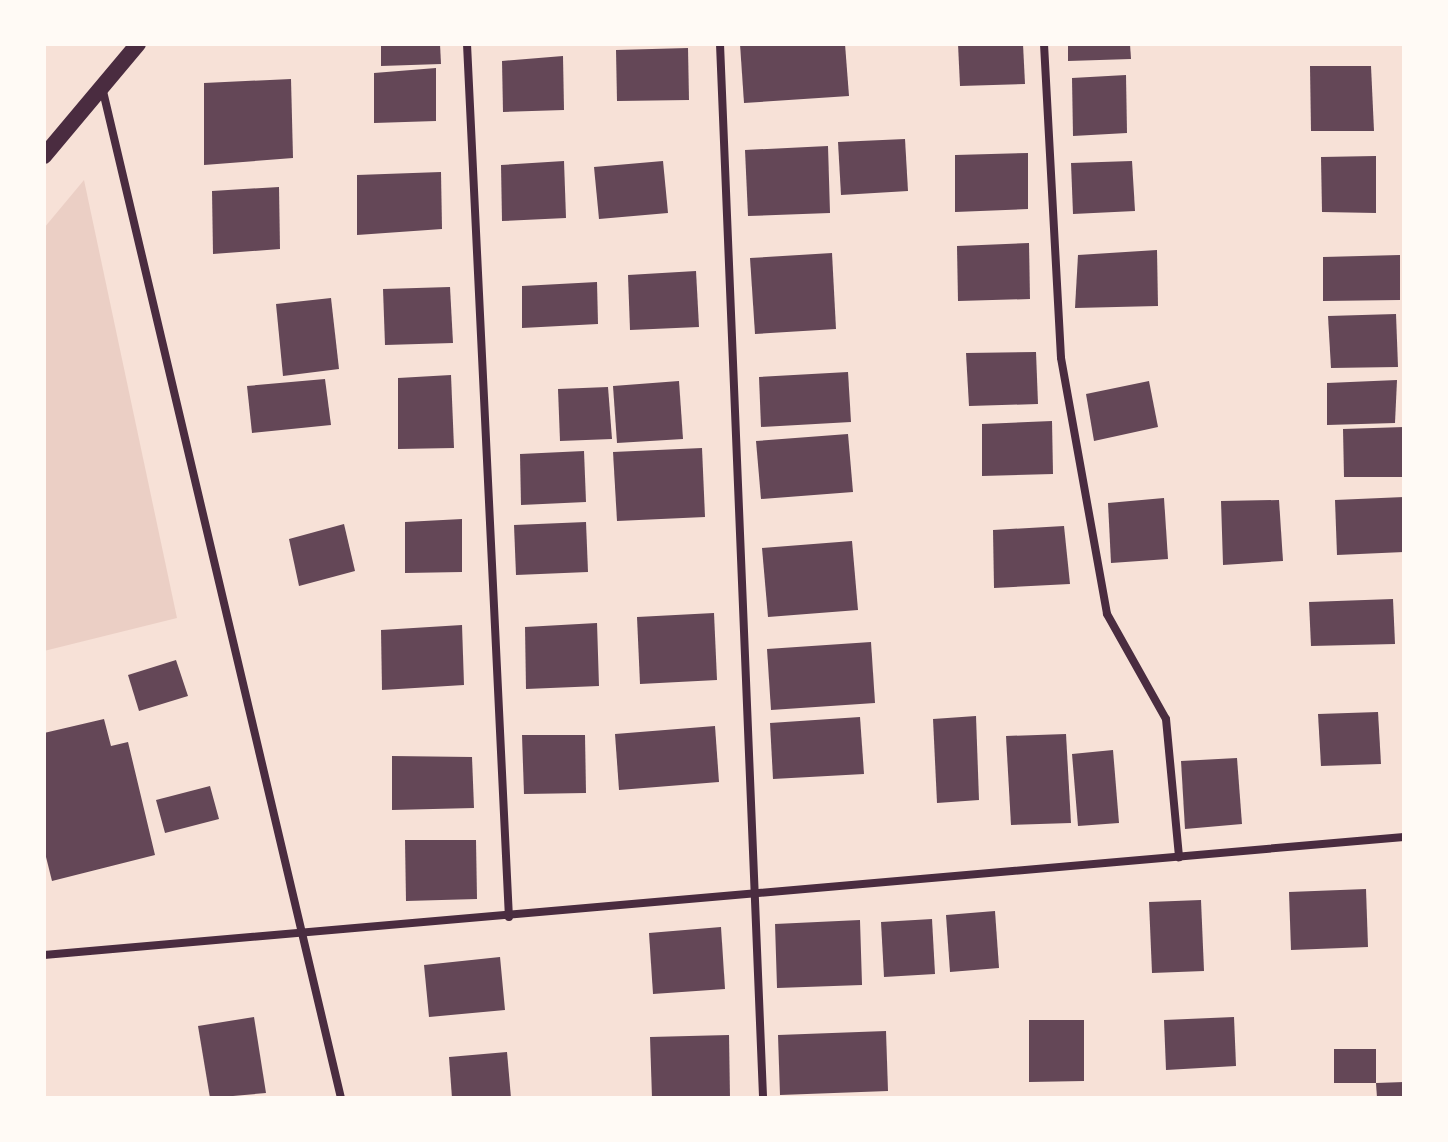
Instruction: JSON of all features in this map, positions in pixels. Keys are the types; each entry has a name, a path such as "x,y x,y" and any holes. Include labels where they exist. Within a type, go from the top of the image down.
{"main road":[{"path":"44,156 138,44"}],"street":[{"path":"467,44 509,917"},
{"path":"720,44 763,1098"},
{"path":"1044,44 1061,358 1107,614 1166,719 1179,857"},
{"path":"102,86 341,1098"},
{"path":"44,955 1404,837"}],"shaded area":[{"path":"84,180 177,618 44,651 44,228"}],"building":[{"path":"381,44 440,44 441,64 381,66"},
{"path":"740,44 845,44 849,96 744,103"},
{"path":"958,44 1023,44 1025,84 960,86"},
{"path":"1068,44 1130,44 1131,59 1068,61"},
{"path":"688,48 689,100 617,101 616,50"},
{"path":"563,56 564,110 503,112 502,61"},
{"path":"1310,66 1371,66 1374,131 1311,131"},
{"path":"436,68 436,121 374,123 374,73"},
{"path":"1126,75 1127,133 1073,136 1072,78"},
{"path":"291,79 293,158 204,165 204,83"},
{"path":"905,139 908,191 841,195 838,142"},
{"path":"828,146 830,213 748,216 745,150"},
{"path":"1028,153 1028,209 955,212 955,155"},
{"path":"1376,156 1376,213 1322,212 1321,157"},
{"path":"564,161 566,218 502,221 501,165"},
{"path":"663,161 668,213 599,219 594,167"},
{"path":"1132,161 1135,211 1073,214 1071,163"},
{"path":"441,172 442,229 357,235 357,175"},
{"path":"279,187 280,249 213,254 212,191"},
{"path":"1029,243 1030,299 958,301 957,246"},
{"path":"1157,250 1158,306 1075,308 1078,255"},
{"path":"832,253 836,329 755,334 750,258"},
{"path":"1400,255 1400,300 1323,301 1323,257"},
{"path":"696,271 699,327 630,330 628,275"},
{"path":"597,282 598,324 522,328 522,286"},
{"path":"450,287 453,343 385,345 383,289"},
{"path":"331,298 339,369 283,376 276,304"},
{"path":"1396,314 1398,367 1331,368 1328,316"},
{"path":"1036,352 1038,404 969,406 966,353"},
{"path":"848,372 851,422 761,427 759,377"},
{"path":"451,375 454,448 398,449 398,378"},
{"path":"325,379 331,425 252,433 247,386"},
{"path":"1397,380 1395,423 1327,425 1327,383"},
{"path":"679,381 683,439 617,443 613,386"},
{"path":"1149,381 1158,427 1094,441 1086,394"},
{"path":"608,387 612,439 560,441 558,389"},
{"path":"1052,421 1053,474 982,476 982,424"},
{"path":"1404,427 1404,477 1344,477 1343,429"},
{"path":"848,434 853,492 761,499 756,441"},
{"path":"702,448 705,517 617,521 613,452"},
{"path":"584,451 586,502 521,505 520,454"},
{"path":"1404,497 1404,552 1337,555 1335,500"},
{"path":"1164,498 1168,559 1111,563 1108,503"},
{"path":"1279,500 1283,561 1223,565 1221,501"},
{"path":"462,519 462,572 405,573 405,522"},
{"path":"586,522 588,572 516,575 514,525"},
{"path":"344,524 355,571 299,586 289,539"},
{"path":"1064,526 1070,584 994,588 993,530"},
{"path":"852,541 858,610 768,617 762,548"},
{"path":"1393,599 1395,644 1311,646 1309,602"},
{"path":"714,613 717,680 640,684 637,617"},
{"path":"597,623 599,686 526,689 525,627"},
{"path":"462,625 464,685 382,690 381,630"},
{"path":"871,642 875,703 771,710 767,649"},
{"path":"176,660 188,696 139,711 128,675"},
{"path":"1378,712 1381,764 1321,766 1318,714"},
{"path":"976,716 979,800 937,803 933,719"},
{"path":"860,717 864,774 773,779 770,723"},
{"path":"104,719 111,746 128,742 155,855 52,881 44,849 44,733"},
{"path":"715,726 719,782 619,790 615,734"},
{"path":"1066,734 1071,823 1011,825 1006,736"},
{"path":"522,735 585,735 586,793 524,794"},
{"path":"1113,750 1119,823 1078,826 1072,754"},
{"path":"392,756 472,757 474,808 392,810"},
{"path":"1237,758 1242,824 1185,829 1181,761"},
{"path":"210,786 219,819 165,833 156,800"},
{"path":"405,840 476,840 477,899 406,901"},
{"path":"1366,889 1368,947 1291,950 1289,892"},
{"path":"1201,900 1204,971 1152,973 1149,902"},
{"path":"995,911 999,968 950,972 946,915"},
{"path":"932,919 935,974 884,977 881,922"},
{"path":"860,920 862,985 777,988 775,924"},
{"path":"721,927 725,989 653,994 649,933"},
{"path":"500,957 505,1010 429,1017 424,965"},
{"path":"254,1017 266,1093 210,1098 198,1026"},
{"path":"1234,1017 1236,1066 1166,1070 1164,1020"},
{"path":"1029,1020 1084,1020 1084,1081 1029,1082"},
{"path":"886,1031 888,1091 780,1095 778,1035"},
{"path":"729,1035 730,1098 652,1098 650,1037"},
{"path":"1334,1049 1376,1049 1376,1083 1334,1083"},
{"path":"507,1052 511,1098 452,1098 449,1057"},
{"path":"1404,1082 1404,1098 1377,1098 1376,1083"}]}
